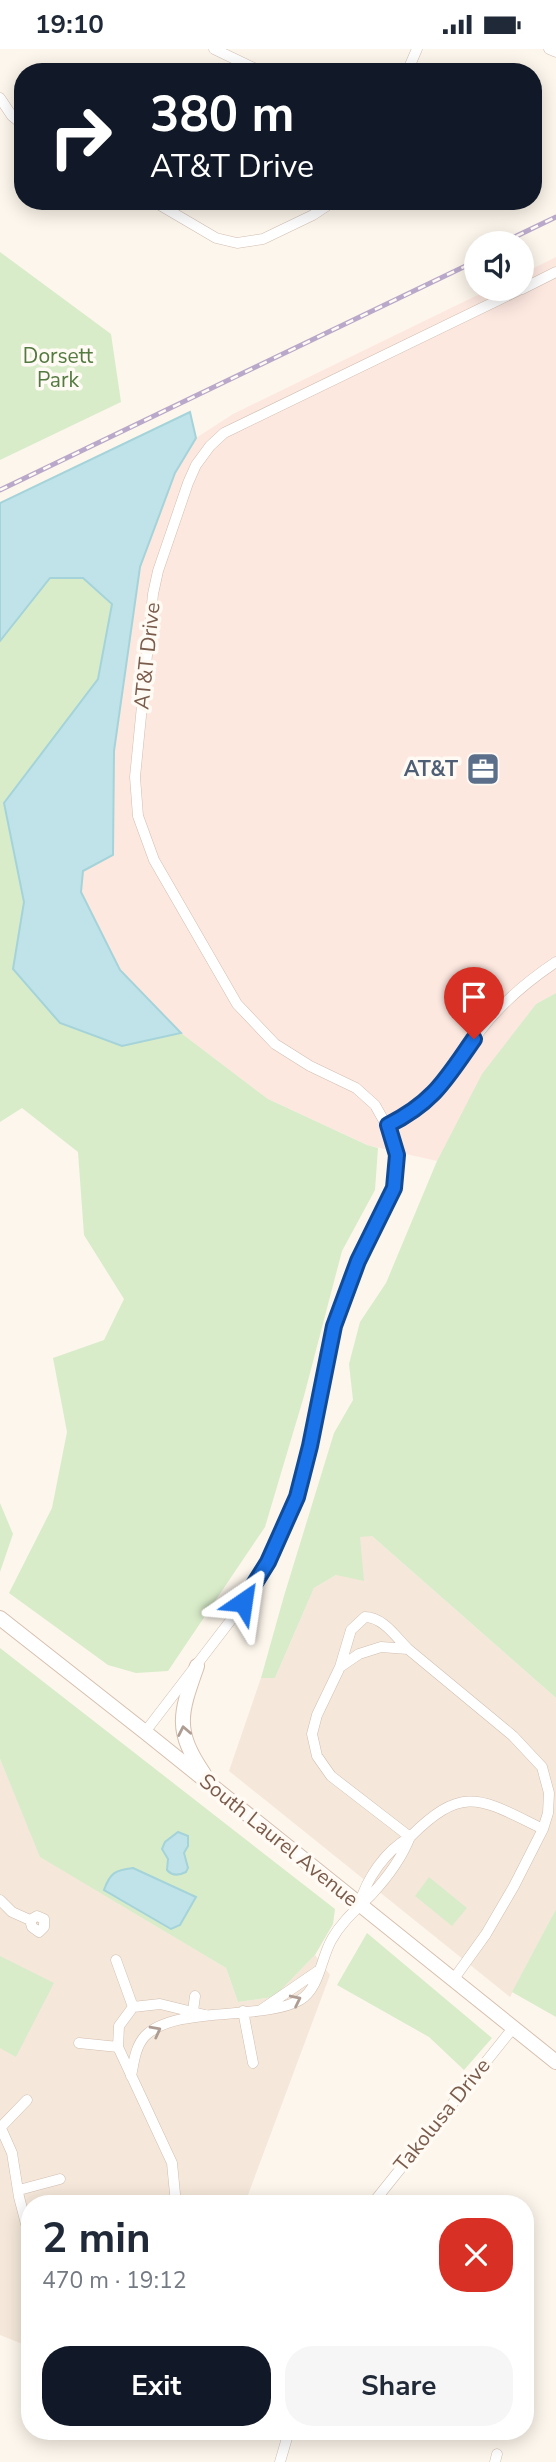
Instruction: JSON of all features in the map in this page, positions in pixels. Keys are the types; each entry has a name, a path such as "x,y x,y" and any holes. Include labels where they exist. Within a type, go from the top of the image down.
{"main road":[{"name":"South Laurel Avenue","path":"0,1618 556,2063"},
{"path":"197,1666 184,1709 184,1735 196,1762 216,1789"}],"street":[{"path":"214,49 243,63"},
{"path":"549,49 556,52"},
{"path":"0,99 14,117"},
{"path":"168,210 216,238 237,243 263,239 320,210"},
{"name":"AT&T Drive","path":"534,283 556,272"},
{"name":"AT&T Drive","path":"145,1732 234,1616 268,1562 297,1497 334,1326 358,1261 394,1188 397,1155 388,1125 375,1105 356,1088 275,1044 249,1018 225,984 154,860 138,816 135,778 153,594 158,571 188,483 203,456 224,433 496,301"},
{"path":"388,1125 416,1110 435,1094 497,1010 556,962"},
{"path":"410,1837 331,1776 317,1756 312,1734 317,1715 340,1667 351,1630 365,1617 381,1622 408,1649 513,1736 542,1767 549,1793 548,1813 543,1829 514,1887 486,1934 453,1980"},
{"path":"340,1667 359,1654 382,1647 408,1649"},
{"path":"131,2076 136,2049 152,2031 173,2023 208,2016 274,2009 300,2000 309,1993 330,1941 359,1905 372,1894 385,1867 405,1849 410,1837 430,1817 451,1805 471,1800 499,1808 543,1829"},
{"path":"0,1900 12,1912 30,1920"},
{"path":"116,1960 133,2007"},
{"path":"193,2011 195,1996"},
{"path":"175,2195 172,2163 118,2047 119,2026 133,2007 160,2004 208,2016"},
{"path":"243,2011 253,2063"},
{"name":"Takolusa Drive","path":"379,2195 513,2028"},
{"path":"79,2043 118,2047"},
{"path":"21,2199 12,2153 1,2127 27,2100"},
{"path":"19,2190 60,2179"},
{"path":"280,2462 286,2440"}],"shaded area":[{"path":"556,257 556,993 536,1004 483,1074 437,1161 367,1145 268,1099 181,1033 120,970 81,892 83,871 113,855 114,751 140,567 175,473 196,438 233,414 465,301 534,301 534,268"},
{"path":"360,1536 372,1536 556,1698 556,1909 510,1997 229,1771 261,1678 275,1678 314,1588 336,1575"},
{"path":"0,1759 41,1857 226,1968 238,2002 274,1997 315,1955 330,1975 248,2195 21,2195 21,2343 0,2335"}],"green space":[{"name":"Dorsett Park","path":"0,252 111,334 121,402 0,460"},
{"path":"50,578 83,578 112,604 99,679 4,803 24,902 13,969 122,1046 181,1033 268,1099 378,1148 375,1190 342,1251 304,1396 265,1527 168,1671 136,1673 108,1665 9,1593 52,1508 67,1432 53,1358 104,1340 124,1299 84,1235 78,1152 22,1108 0,1122 0,641"},
{"path":"556,993 556,1698 372,1536 360,1537 364,1581 336,1575 314,1588 275,1678 261,1678 334,1433 353,1400 349,1364 360,1322 386,1283 437,1161 482,1074 536,1004"},
{"path":"0,1503 13,1534 0,1572"},
{"path":"0,1648 335,1909 333,1924 315,1955 274,1997 238,2002 226,1968 40,1857 0,1759"},
{"path":"429,1877 467,1908 452,1926 415,1896"},
{"path":"556,1909 556,2017 512,1992"},
{"path":"367,1933 492,2038 464,2070 429,2037 337,1985"},
{"path":"0,1956 54,1983 16,2057 0,2048"}],"water":[{"path":"190,412 196,438 175,473 140,567 114,751 113,855 83,871 81,892 120,970 181,1033 122,1046 60,1023 13,969 24,902 4,803 98,679 112,604 83,578 50,578 0,641 0,503"},
{"path":"178,1832 188,1836 188,1846 184,1853 188,1868 186,1872 175,1875 167,1870 168,1859 162,1849 165,1842"},
{"path":"133,1868 196,1897 180,1925 171,1929 104,1890 114,1873"}],"railway":[{"path":"527,231 556,217"},
{"path":"0,490 464,267"}],"place":[{"name":"AT&T","path":"483,769"}],"route":[{"path":"243,1602 285,1529 297,1497 334,1326 358,1261 386,1209 394,1188 397,1155 388,1125 416,1110 435,1094 474,1039"}]}
